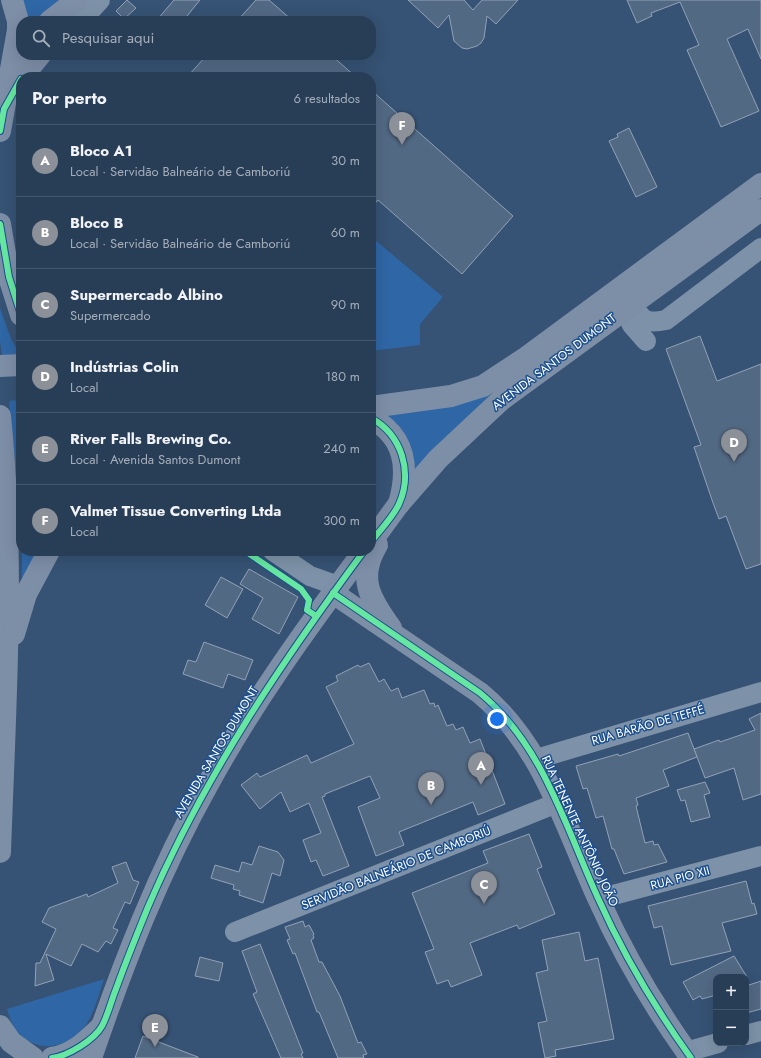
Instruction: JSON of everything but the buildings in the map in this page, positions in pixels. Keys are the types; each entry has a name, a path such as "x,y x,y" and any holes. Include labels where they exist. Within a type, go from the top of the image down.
{"main road":[{"path":"12,0 17,16"},
{"path":"56,16 77,0"},
{"path":"0,131 12,56 10,33 16,24"},
{"path":"27,72 36,60"},
{"path":"4,109 16,88"},
{"name":"AVENIDA SANTOS DUMONT","path":"376,406 467,392 483,386 524,359 761,184"},
{"name":"AVENIDA SANTOS DUMONT","path":"376,535 398,505 438,459 501,400 761,210"},
{"path":"0,224 9,277 16,299"},
{"path":"0,366 16,365"},
{"path":"0,416 8,508 6,656 0,852"},
{"path":"376,422 391,434 402,456 405,468 404,480 398,505"},
{"path":"376,547 423,485 438,459"},
{"path":"6,656 26,594 46,556"},
{"name":"AVENIDA SANTOS DUMONT","path":"91,1058 129,953 161,876 208,783 250,714 360,556"},
{"path":"370,556 367,566 370,595 378,610 398,637"},
{"name":"RUA TENENTE ANTÔNIO JOÃO","path":"336,589 398,637 494,704 515,728 536,758 558,803 598,899 628,959 688,1055"},
{"path":"0,1026 11,1042 40,1058"},
{"path":"0,1052 40,1058 60,1057 75,1050 101,1027"}],"street":[{"path":"86,16 100,0"},
{"path":"629,307 641,319 652,322 666,320 761,248"},
{"path":"629,307 632,325 646,341"},
{"name":"RUA TENENTE ANTÔNIO JOÃO","path":"280,556 310,576 336,589"},
{"name":"RUA BARÃO DE TEFFÉ","path":"536,758 761,692"},
{"name":"SERVIDÃO BALNEÁRIO DE CAMBORIÚ","path":"235,932 558,803"},
{"name":"RUA PIO XII","path":"598,899 761,856"},
{"path":"749,1034 761,1031"},
{"path":"688,1055 713,1045"}],"shaded area":[{"path":"21,0 70,0 48,16 27,16"},
{"path":"376,241 443,297 420,324 420,345 376,350"},
{"path":"0,308 11,339 16,348 16,358 3,362 0,341"},
{"path":"491,394 429,455 410,477 378,414"},
{"path":"12,400 16,401 16,474 9,402"},
{"path":"22,556 40,556 22,584"},
{"path":"104,979 90,1019 76,1036 62,1044 47,1046 31,1042 21,1035 13,1025 7,1009"}],"cycle path":[{"path":"0,131 4,109 16,88"},
{"path":"0,224 9,277 16,299"},
{"path":"376,421 382,425 397,444 402,455 405,479 399,504 390,519 376,536"},
{"path":"252,556 301,589 309,600 307,610 316,616"},
{"path":"52,1058 73,1051 93,1037 102,1026 148,907 193,813 219,767 274,679 360,556"},
{"path":"333,593 480,693 502,714 520,737 550,788 618,940 652,1000 691,1058"}],"place":[{"name":"Valmet Tissue Converting Ltda","path":"402,145"},
{"name":"Indústrias Colin","path":"734,462"},
{"name":"Bloco A1","path":"481,785"},
{"name":"Bloco B","path":"431,805"},
{"name":"Supermercado Albino","path":"484,904"},
{"name":"River Falls Brewing Co.","path":"155,1047"}]}
